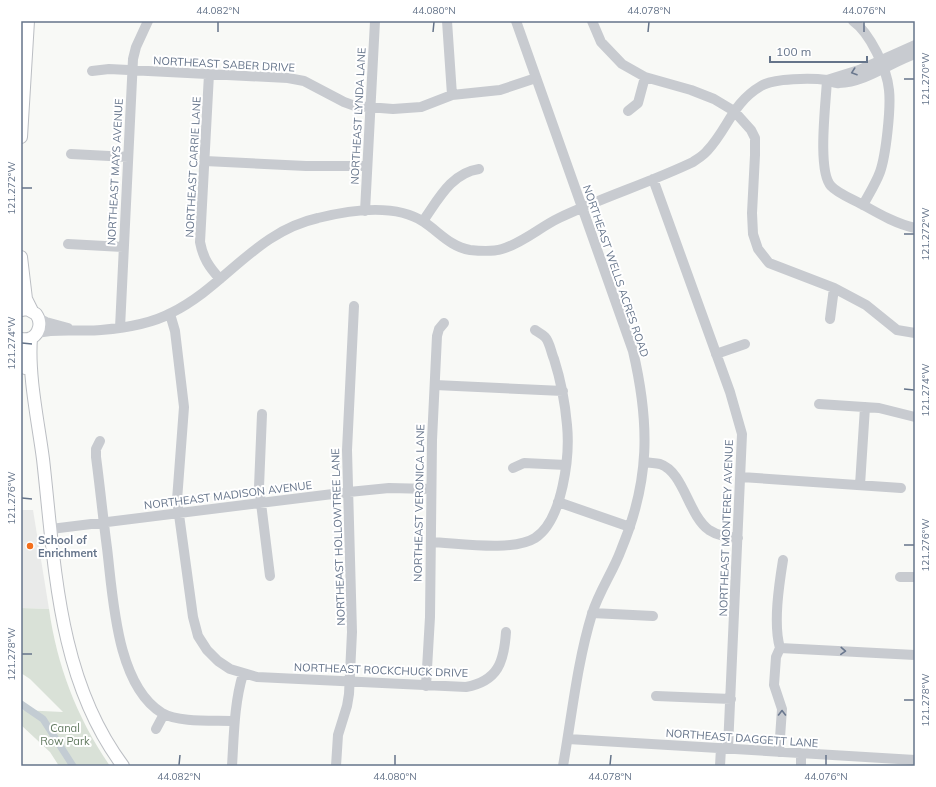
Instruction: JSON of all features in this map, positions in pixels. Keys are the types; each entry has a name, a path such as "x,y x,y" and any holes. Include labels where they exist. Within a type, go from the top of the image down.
{"main road":[{"path":"21,137 28,21"},
{"path":"21,257 26,299 30,313 40,326 30,337 32,384 63,621 74,669 96,724 123,766"},
{"path":"21,349 25,368 32,384"}],"street":[{"name":"NORTHEAST MAYS AVENUE","path":"120,328 132,70 136,47 148,21"},
{"name":"NORTHEAST LYNDA LANE","path":"365,211 375,21"},
{"path":"447,21 452,95"},
{"name":"NORTHEAST WELLS ACRES ROAD","path":"516,21 633,351 641,385 644,411 645,462 638,501 630,527 592,613 584,642 564,766"},
{"path":"592,21 601,42 622,64 645,77 691,90 714,99 734,111 751,130 755,138 752,214 753,234 758,249 769,263 834,288 866,305 897,330 915,333"},
{"path":"853,21 869,38 881,65 889,89 889,110 880,172 863,205"},
{"path":"30,337 70,329 101,330 120,328 143,323 170,314 203,294 264,241 284,230 317,218 365,211 388,211 405,214 423,222 453,244 468,250 500,250 516,244 545,225 582,208 693,162 707,152 734,111 746,97 762,85 780,80 827,80 836,84 846,83 915,45"},
{"path":"881,65 915,54"},
{"name":"NORTHEAST SABER DRIVE","path":"92,70 132,70 288,78 304,81 344,102 370,108 408,109 422,107 452,95 500,90 536,78"},
{"name":"NORTHEAST CARRIE LANE","path":"209,74 200,242 202,254 207,265 220,279"},
{"path":"628,111 638,102 645,77"},
{"path":"827,80 823,163 826,179 831,187 863,205 900,225 915,228"},
{"path":"71,154 128,157"},
{"path":"205,161 306,166 367,166"},
{"path":"423,222 442,193 454,180 464,173 479,169"},
{"name":"NORTHEAST MONTEREY AVENUE","path":"653,179 740,421 742,449 731,699 725,748 720,766"},
{"path":"68,244 124,247"},
{"path":"830,319 834,288"},
{"name":"NORTHEAST HOLLOWTREE LANE","path":"336,766 338,735 347,706 350,682 353,609 347,428 354,306"},
{"path":"30,313 46,322 70,329"},
{"name":"NORTHEAST ROCKCHUCK DRIVE","path":"170,314 174,331 184,407 177,486 179,513 193,617 198,636 207,650 218,661 243,674 257,677 466,687 478,685 487,679 501,663 505,648 506,632"},
{"name":"NORTHEAST VERONICA LANE","path":"426,686 435,385 439,329 444,323"},
{"path":"431,542 502,546 526,543 546,528 558,502 566,465 568,426 563,391 546,338 535,330"},
{"path":"716,354 745,344"},
{"path":"435,385 563,391"},
{"path":"819,404 879,408 915,417"},
{"path":"860,485 865,407"},
{"path":"262,414 259,476 270,576"},
{"path":"100,441 96,449 96,457 116,617 127,662 140,692 152,705 164,714 186,718 234,721"},
{"path":"645,462 661,464 674,474 696,515 709,529 723,536 738,538"},
{"path":"513,468 524,463 566,465"},
{"path":"741,477 901,488"},
{"name":"NORTHEAST MADISON AVENUE","path":"51,529 349,492 389,488 432,489"},
{"path":"558,502 630,527"},
{"path":"779,752 782,709 774,685 776,657 780,648 778,629 780,580 783,560"},
{"path":"900,577 915,577"},
{"path":"592,613 653,616"},
{"path":"780,648 915,655"},
{"path":"232,766 234,721 238,691 243,674"},
{"path":"656,696 731,699"},
{"path":"156,729 164,714"},
{"name":"NORTHEAST DAGGETT LANE","path":"568,739 779,752 879,763 915,760"},
{"path":"801,755 801,766"}],"shaded area":[{"name":"School of Enrichment","path":"21,510 33,510 49,609 21,608"}],"green space":[{"name":"Canal Row Park","path":"21,608 49,609 57,651 70,691 98,748 110,766 59,766 50,752 21,725 21,710 63,712 30,679 21,673"}],"waterway":[{"path":"21,704 43,719 73,766"}],"place":[{"name":"School of Enrichment","path":"30,546"}]}
